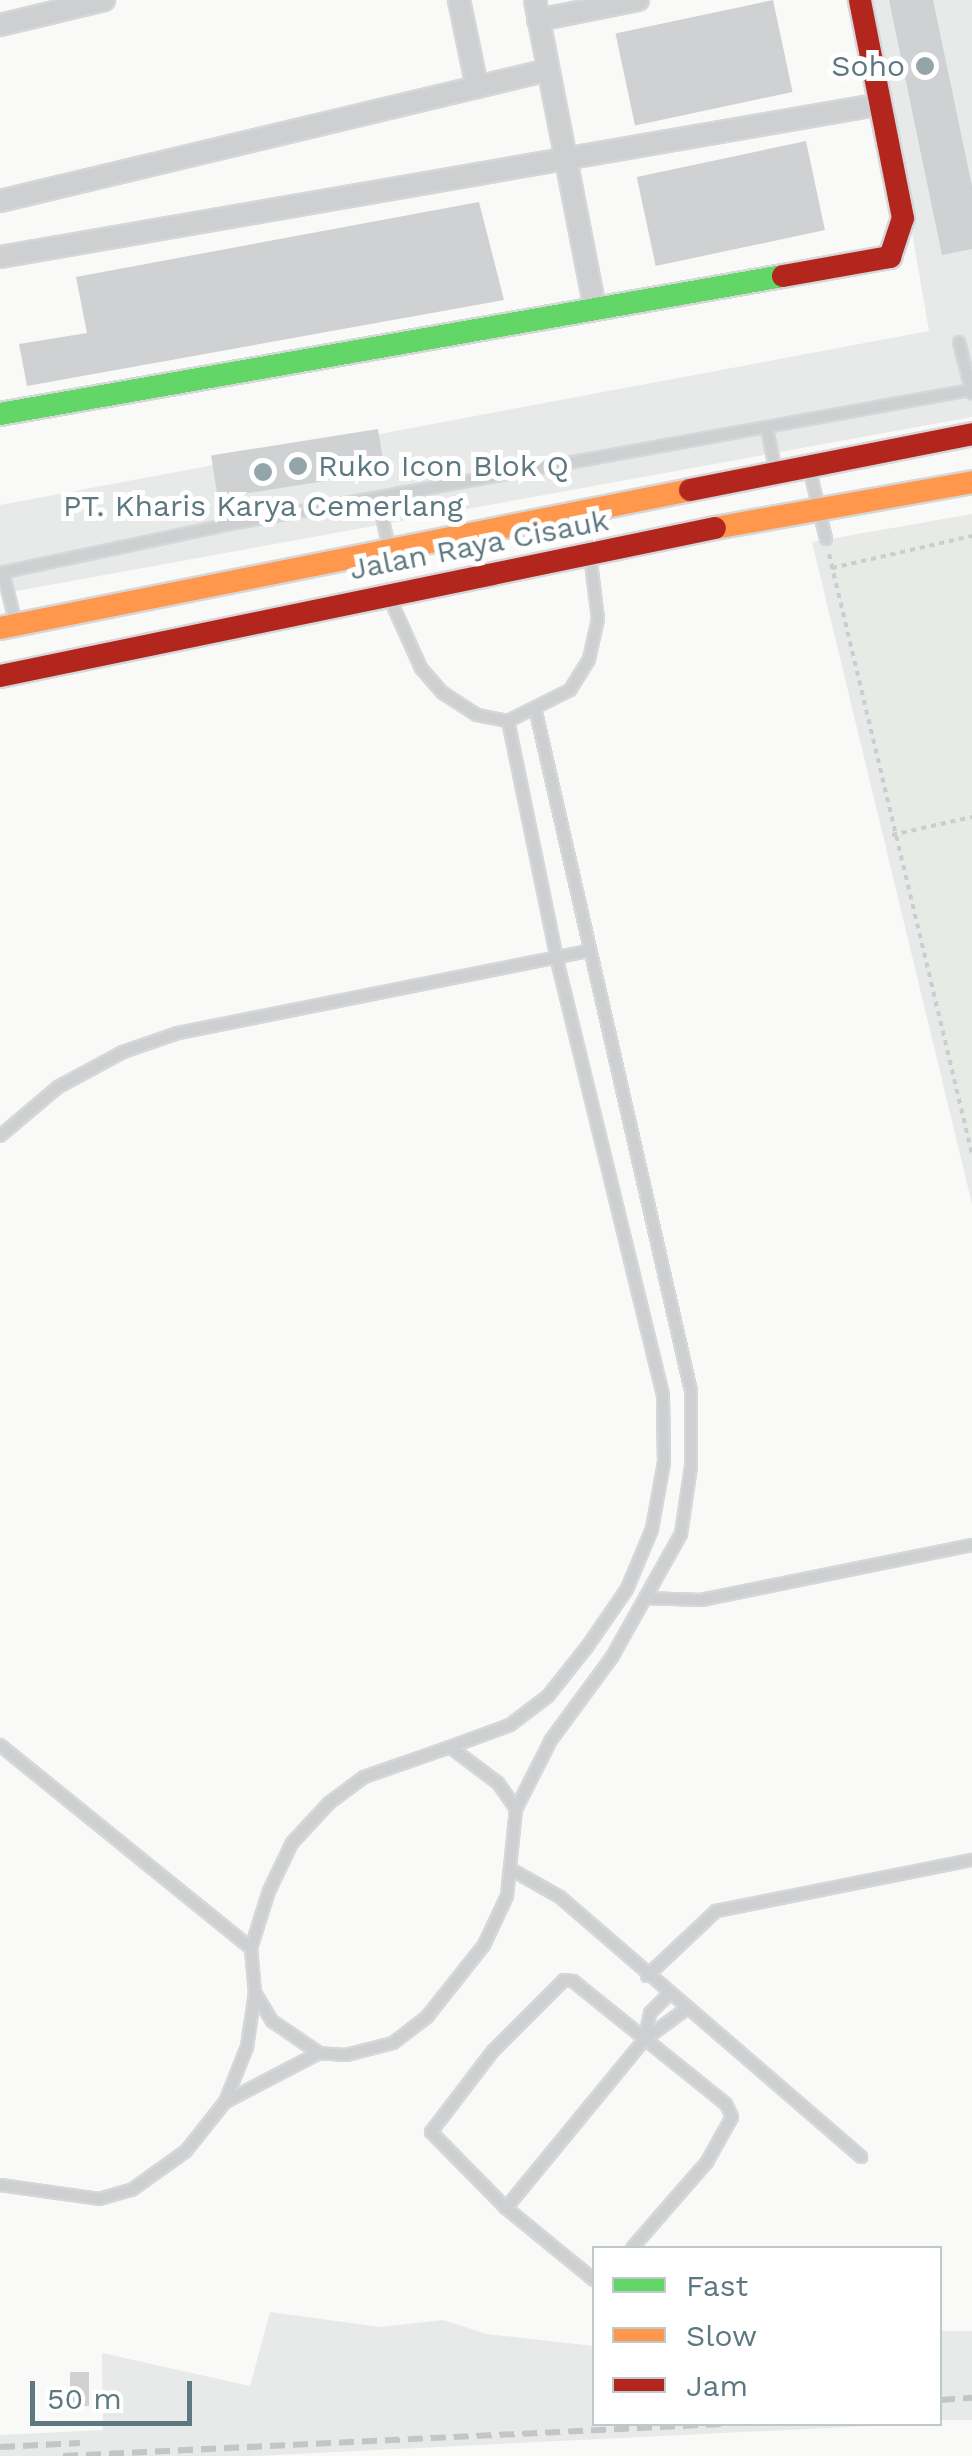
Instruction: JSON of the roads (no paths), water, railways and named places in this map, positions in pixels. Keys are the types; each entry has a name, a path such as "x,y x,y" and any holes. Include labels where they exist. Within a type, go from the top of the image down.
{"main road":[{"path":"0,414 890,257 903,218 860,0"},
{"name":"Jalan Raya Cisauk","path":"8,626 972,434"},
{"name":"Jalan Raya Cisauk","path":"0,676 817,506 972,482"}],"street":[{"path":"0,25 104,0"},
{"path":"458,0 477,87"},
{"path":"595,309 537,10 638,0"},
{"path":"0,201 548,70"},
{"path":"0,257 880,104"}],"lane":[{"path":"8,626 2,572 378,498 972,392 958,342"},
{"path":"767,429 777,474"},
{"path":"808,466 826,540"},
{"path":"378,498 389,550"},
{"path":"388,593 421,668 443,693 477,715 508,720 536,712 570,690 589,660 598,620 590,554"},
{"path":"224,2102 318,2053 346,2054 392,2043 427,2018 484,1945 514,1871 516,1809 551,1740 645,1598 681,1534 691,1466 691,1391 536,712"},
{"path":"0,2185 99,2199 132,2189 186,2151 224,2102 247,2047 255,1993 251,1948 292,1843 329,1803 364,1776 510,1725 548,1696 588,1647 634,1574 652,1528 664,1462 662,1395 557,959 508,720"},
{"path":"0,1136 58,1086 123,1052 178,1033 589,952"},
{"path":"645,1598 702,1600 972,1545"},
{"path":"0,1745 251,1948"},
{"path":"450,1747 498,1783 516,1809"},
{"path":"647,1976 716,1911 972,1860"},
{"path":"514,1871 560,1897 861,2157"},
{"path":"592,2278 506,2208 433,2140 440,2114 564,1980 726,2104 732,2117 707,2162 634,2246"},
{"path":"255,1993 272,2022 318,2053"},
{"path":"644,2040 650,2013 669,1994"},
{"path":"506,2208 644,2040 669,2028 686,2009"}],"railway":[{"path":"942,2400 972,2398"},
{"path":"63,2456 680,2426"},
{"path":"0,2447 80,2443"}],"place":[{"name":"Soho","path":"925,66"},
{"name":"Ruko Icon Blok Q","path":"298,466"},
{"name":"PT. Kharis Karya Cemerlang","path":"263,472"}]}
